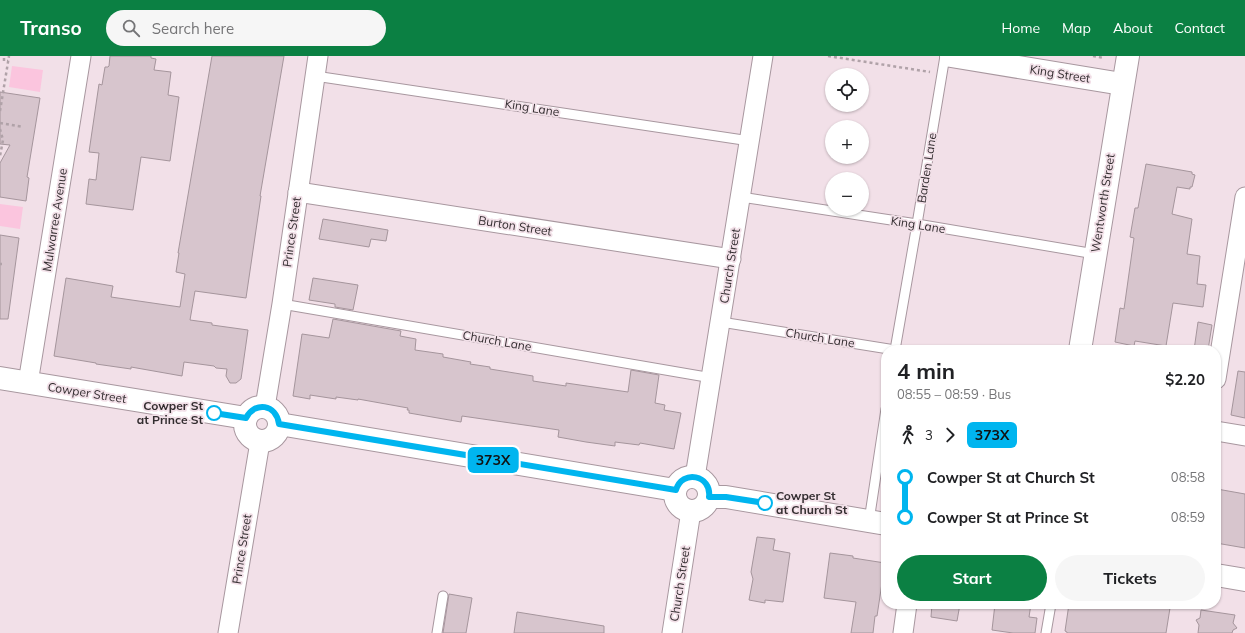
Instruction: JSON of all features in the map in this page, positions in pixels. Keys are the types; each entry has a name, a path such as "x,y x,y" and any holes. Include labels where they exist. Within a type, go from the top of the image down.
{"main road":[{"name":"King Street","path":"950,56 1122,84"},
{"name":"Wentworth Street","path":"1081,345 1122,84 1128,56"},
{"name":"Cowper Street","path":"0,378 246,418"},
{"path":"265,407 271,409 278,418 279,430 271,439 266,442 260,442 250,437 247,433 245,428 246,418 248,414 256,408 265,407"},
{"path":"279,424 676,490"},
{"path":"686,478 700,478 709,489 709,497 706,504 702,508 691,511 685,509 679,504 675,496 676,490 681,481 686,478"},
{"path":"709,497 726,497 878,522"},
{"path":"1221,576 1245,580"}],"street":[{"name":"Mulwarree Avenue","path":"28,383 81,56"},
{"name":"Prince Street","path":"265,407 282,304 318,56"},
{"name":"Church Street","path":"695,477 763,56"},
{"name":"Burton Street","path":"298,192 731,259"},
{"path":"1221,348 1245,197"},
{"path":"1221,432 1245,436"},
{"name":"Prince Street","path":"228,633 260,442"},
{"name":"Church Street","path":"672,633 691,511"},
{"path":"903,633 906,609"}],"lane":[{"name":"Barden Lane","path":"896,345 945,56"},
{"name":"King Lane","path":"315,76 750,141"},
{"name":"King Lane","path":"741,197 917,224 1095,254"},
{"name":"Church Lane","path":"282,304 712,378"},
{"name":"Church Lane","path":"721,322 881,348"},
{"path":"878,522 881,480"},
{"path":"437,633 443,596"},
{"path":"1046,633 1050,609"}],"path":[{"path":"0,111 8,56"},
{"name":"King Street","path":"1093,56 1104,58"},
{"path":"4,58 4,61 8,61"},
{"path":"0,123 23,126"},
{"path":"0,129 3,140 0,156"}],"shaded area":[{"path":"12,66 43,70 40,92 9,87"},
{"path":"0,204 23,207 20,229 0,226"}],"building":[{"path":"110,56 151,56 151,58 156,59 154,70 171,72 168,95 179,97 170,161 141,157 133,210 86,204 89,179 96,180 99,153 89,152 99,84 102,85 105,67 109,66"},
{"path":"212,56 284,56 260,196 246,298 195,291 190,320 248,330 241,379 236,383 230,383 226,376 227,369 184,362 182,376 131,367 131,369 96,364 54,356 66,278 113,286 111,297 180,307 185,274 176,272 178,253"},
{"path":"0,92 40,98 27,177 29,178 26,201 0,197 0,163 10,145 0,144"},
{"path":"1146,164 1192,172 1192,174 1195,175 1192,187 1190,187 1190,189 1177,187 1172,214 1192,219 1187,254 1200,256 1197,284 1206,285 1203,307 1173,303 1166,345 1135,341 1134,345 1115,342 1120,308 1124,309 1134,238 1130,237 1135,208 1138,208"},
{"path":"323,219 388,230 386,241 371,239 369,247 319,239"},
{"path":"0,235 19,238 8,319 0,319"},
{"path":"313,278 358,285 353,310 335,307 335,304 309,300"},
{"path":"333,319 401,331 400,336 416,339 415,350 443,354 443,357 471,362 470,364 490,367 490,369 533,376 533,381 566,386 566,383 628,392 631,370 659,375 655,403 665,405 664,410 681,413 674,449 640,443 639,445 615,442 615,446 586,442 558,437 559,430 462,416 461,422 409,413 409,410 407,410 408,408 358,399 336,397 336,399 310,395 310,399 293,396 302,334 329,338"},
{"path":"1198,322 1212,325 1209,345 1195,345"},
{"path":"1238,371 1245,372 1245,418 1231,415"},
{"path":"1221,490 1245,494 1245,548 1221,544"},
{"path":"757,537 775,539 773,550 790,553 783,602 765,600 765,603 749,600 753,579 751,572"},
{"path":"830,553 853,556 853,558 881,562 881,590 873,633 851,633 856,602 824,598"},
{"path":"449,594 472,598 466,633 443,633"},
{"path":"932,609 959,609 957,621 931,617"},
{"path":"994,609 1030,609 1029,617 1037,618 1035,633 1013,633 992,630"},
{"path":"1068,609 1170,609 1166,633 1067,633 1065,631"},
{"path":"1201,610 1235,615 1233,623 1237,628 1233,630 1232,633 1198,633 1199,625 1196,620 1200,618"},
{"path":"517,612 604,626 604,633 514,633"}],"bus line":[{"name":"373X","path":"214,413 246,418 251,410 265,407 271,409 275,413 279,424 676,490 676,487 681,481 692,476 700,478 705,482 709,489 709,497 726,497 765,503"}],"place":[{"name":"Cowper St at Prince St","path":"214,413"},
{"name":"Cowper St at Church St","path":"765,503"}]}
